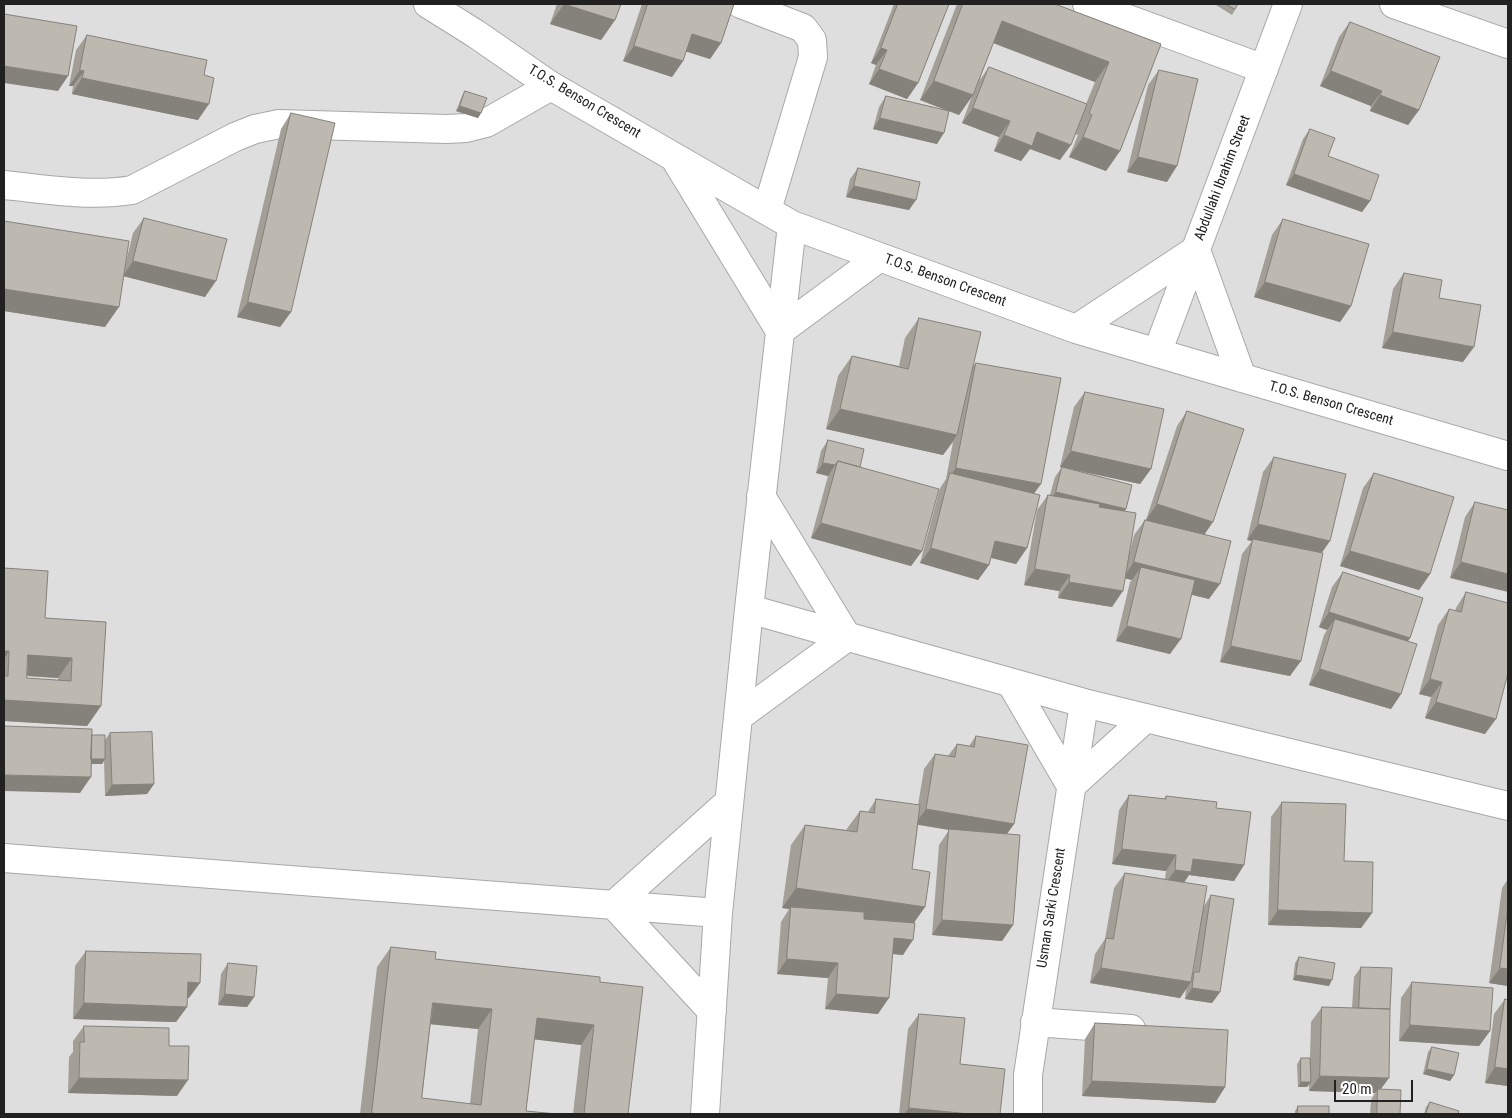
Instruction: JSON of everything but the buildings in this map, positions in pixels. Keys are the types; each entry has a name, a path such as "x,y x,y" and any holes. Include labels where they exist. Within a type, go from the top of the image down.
{"street":[{"name":"T.O.S. Benson Crescent","path":"428,4 476,34 551,86 792,224 1076,329 1508,456"},
{"path":"469,4 476,34"},
{"path":"741,4 803,28 812,40 813,57 767,210"},
{"name":"Abdullahi Ibrahim Street","path":"1157,352 1288,4"},
{"path":"1394,4 1508,44"},
{"path":"1096,5 1264,69"},
{"path":"4,185 95,193 132,190 234,137 255,129 279,124 466,128 486,123 551,86"},
{"path":"672,154 780,331"},
{"path":"705,1114 718,913 761,496 792,224"},
{"path":"1076,329 1196,250 1242,378"},
{"path":"780,331 880,257"},
{"path":"761,496 847,637"},
{"path":"749,609 1084,703 1508,806"},
{"path":"738,717 847,637"},
{"path":"1012,683 1071,786 1146,718"},
{"name":"Usman Sarki Crescent","path":"1028,1114 1028,1075 1035,1022 1084,703"},
{"path":"614,905 729,802"},
{"path":"4,858 718,913"},
{"path":"614,905 712,1010"},
{"path":"1035,1022 1158,1032"}],"shaded area":[{"path":"4,4 1508,4 1508,1114 4,1114"}]}
